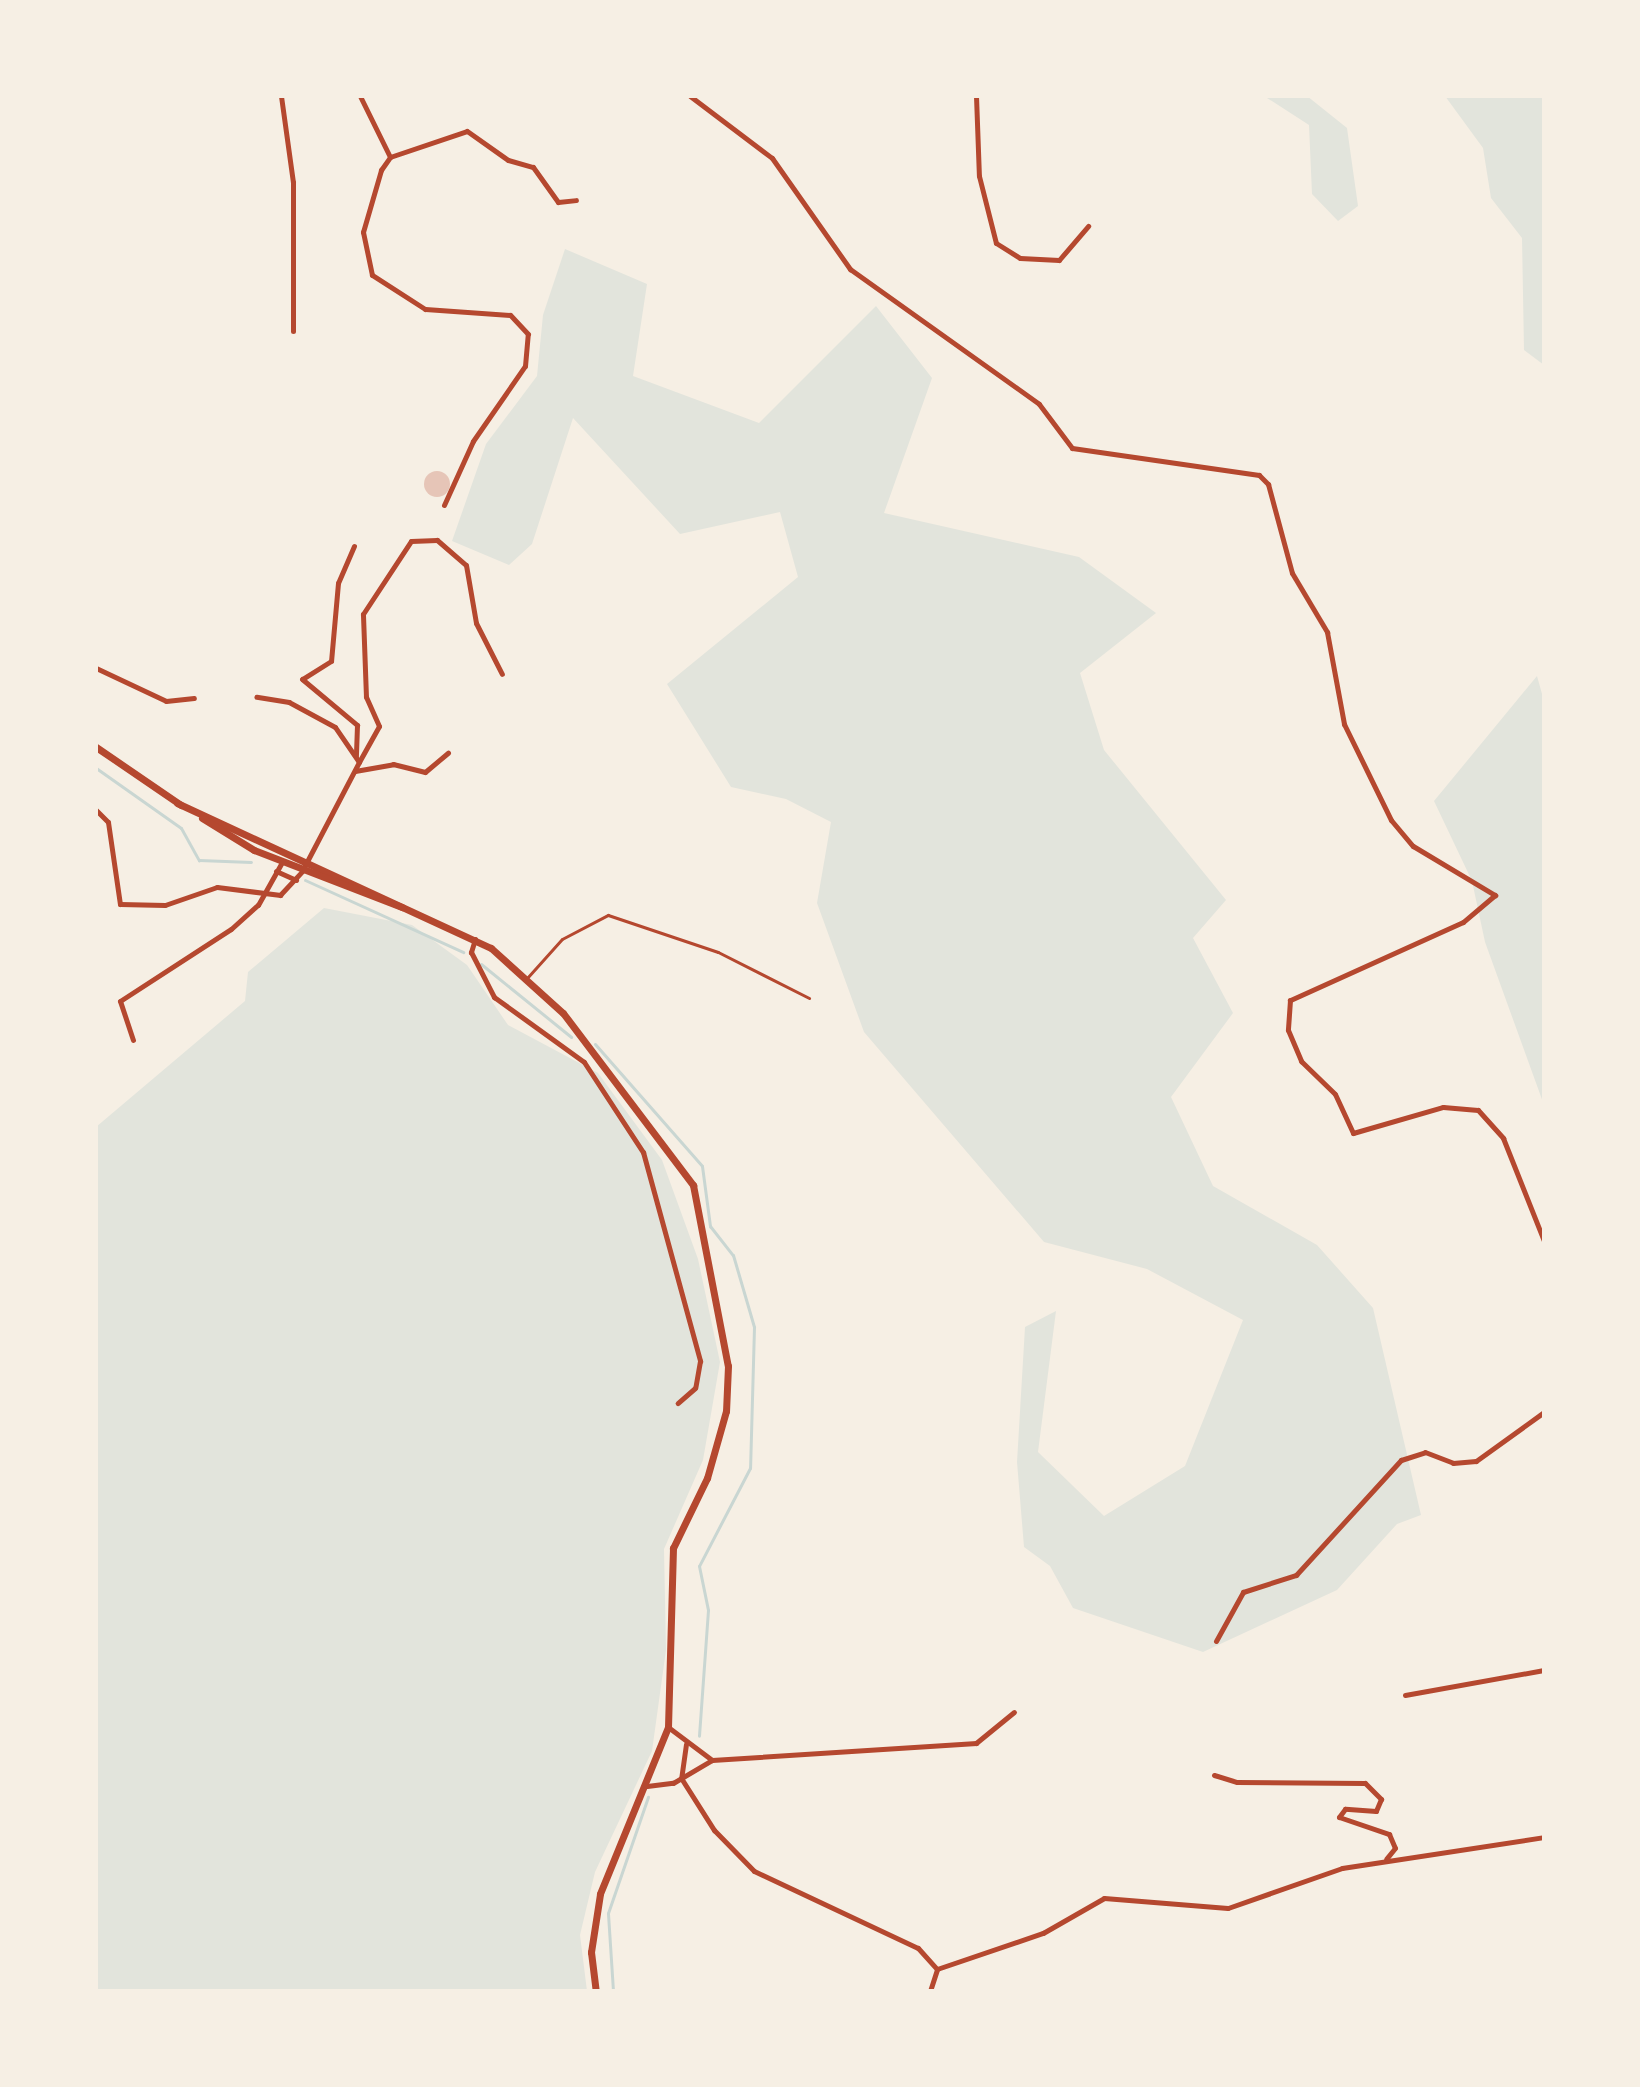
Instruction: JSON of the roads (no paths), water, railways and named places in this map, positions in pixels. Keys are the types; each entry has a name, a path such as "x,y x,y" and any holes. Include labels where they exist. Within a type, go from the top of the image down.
{"main road":[{"path":"96,747 177,803 281,862 427,915"},
{"path":"177,803 475,938 527,978 595,1051 688,1172 728,1366 726,1411 707,1478 673,1548 668,1727 647,1786 600,1894 591,1952 596,1991"}],"street":[{"path":"281,96 293,182 293,331"},
{"path":"360,96 390,157 363,232 372,275 425,309 510,315 528,334 525,366 473,441 444,505"},
{"path":"690,96 772,158 850,269 1039,404 1072,448 1259,475 1268,484 1292,573 1327,632 1344,724 1391,820 1413,846 1495,895 1463,922 1290,1000 1288,1030 1301,1061 1335,1094 1353,1133 1443,1107 1478,1110 1503,1138 1544,1241"},
{"path":"976,96 979,176 996,243 1020,258 1059,260 1088,226"},
{"path":"390,157 467,131 508,160 533,167 558,202 576,200"},
{"path":"96,810 108,822 120,904 165,905 217,887 280,895 302,871 358,760 379,726 366,697 363,614 411,541 437,540 466,565 476,623 502,674"},
{"path":"354,546 338,583 331,661 302,679 357,725 358,760"},
{"path":"96,668 166,701 194,698"},
{"path":"256,697 289,702 335,727 358,760"},
{"path":"355,771 393,764 425,772 448,753"},
{"path":"133,1040 120,1001 231,929 261,894 281,862 307,861"},
{"path":"276,871 296,880"},
{"path":"475,938 471,952 494,997 584,1062 658,1187 700,1361 695,1388 678,1403"},
{"path":"584,1062 595,1051"},
{"path":"1216,1641 1243,1592 1296,1575 1401,1460 1425,1452 1453,1463 1476,1461 1544,1412"},
{"path":"1405,1695 1544,1670"},
{"path":"647,1786 681,1778 712,1760 976,1743 1014,1712"},
{"path":"668,1727 686,1744 712,1760"},
{"path":"686,1744 681,1778 714,1830 754,1871 918,1948 937,1969"},
{"path":"1214,1775 1248,1783 1365,1783 1381,1799 1376,1811 1345,1809 1339,1817 1389,1834 1395,1848 1386,1860"},
{"path":"937,1969 1043,1933 1104,1898 1228,1908 1292,1880 1386,1860 1544,1837"},
{"path":"930,1991 937,1969"}],"lane":[{"path":"527,978 562,939 608,915 718,952 809,998"}],"waterway":[{"path":"96,768 181,828 199,860 251,862"},
{"path":"305,880 463,952"},
{"path":"481,964 571,1037"},
{"path":"595,1044 702,1166 710,1226 733,1255 754,1327 750,1468 699,1566 708,1610 699,1736"},
{"path":"613,1991 608,1913 648,1797"}]}
